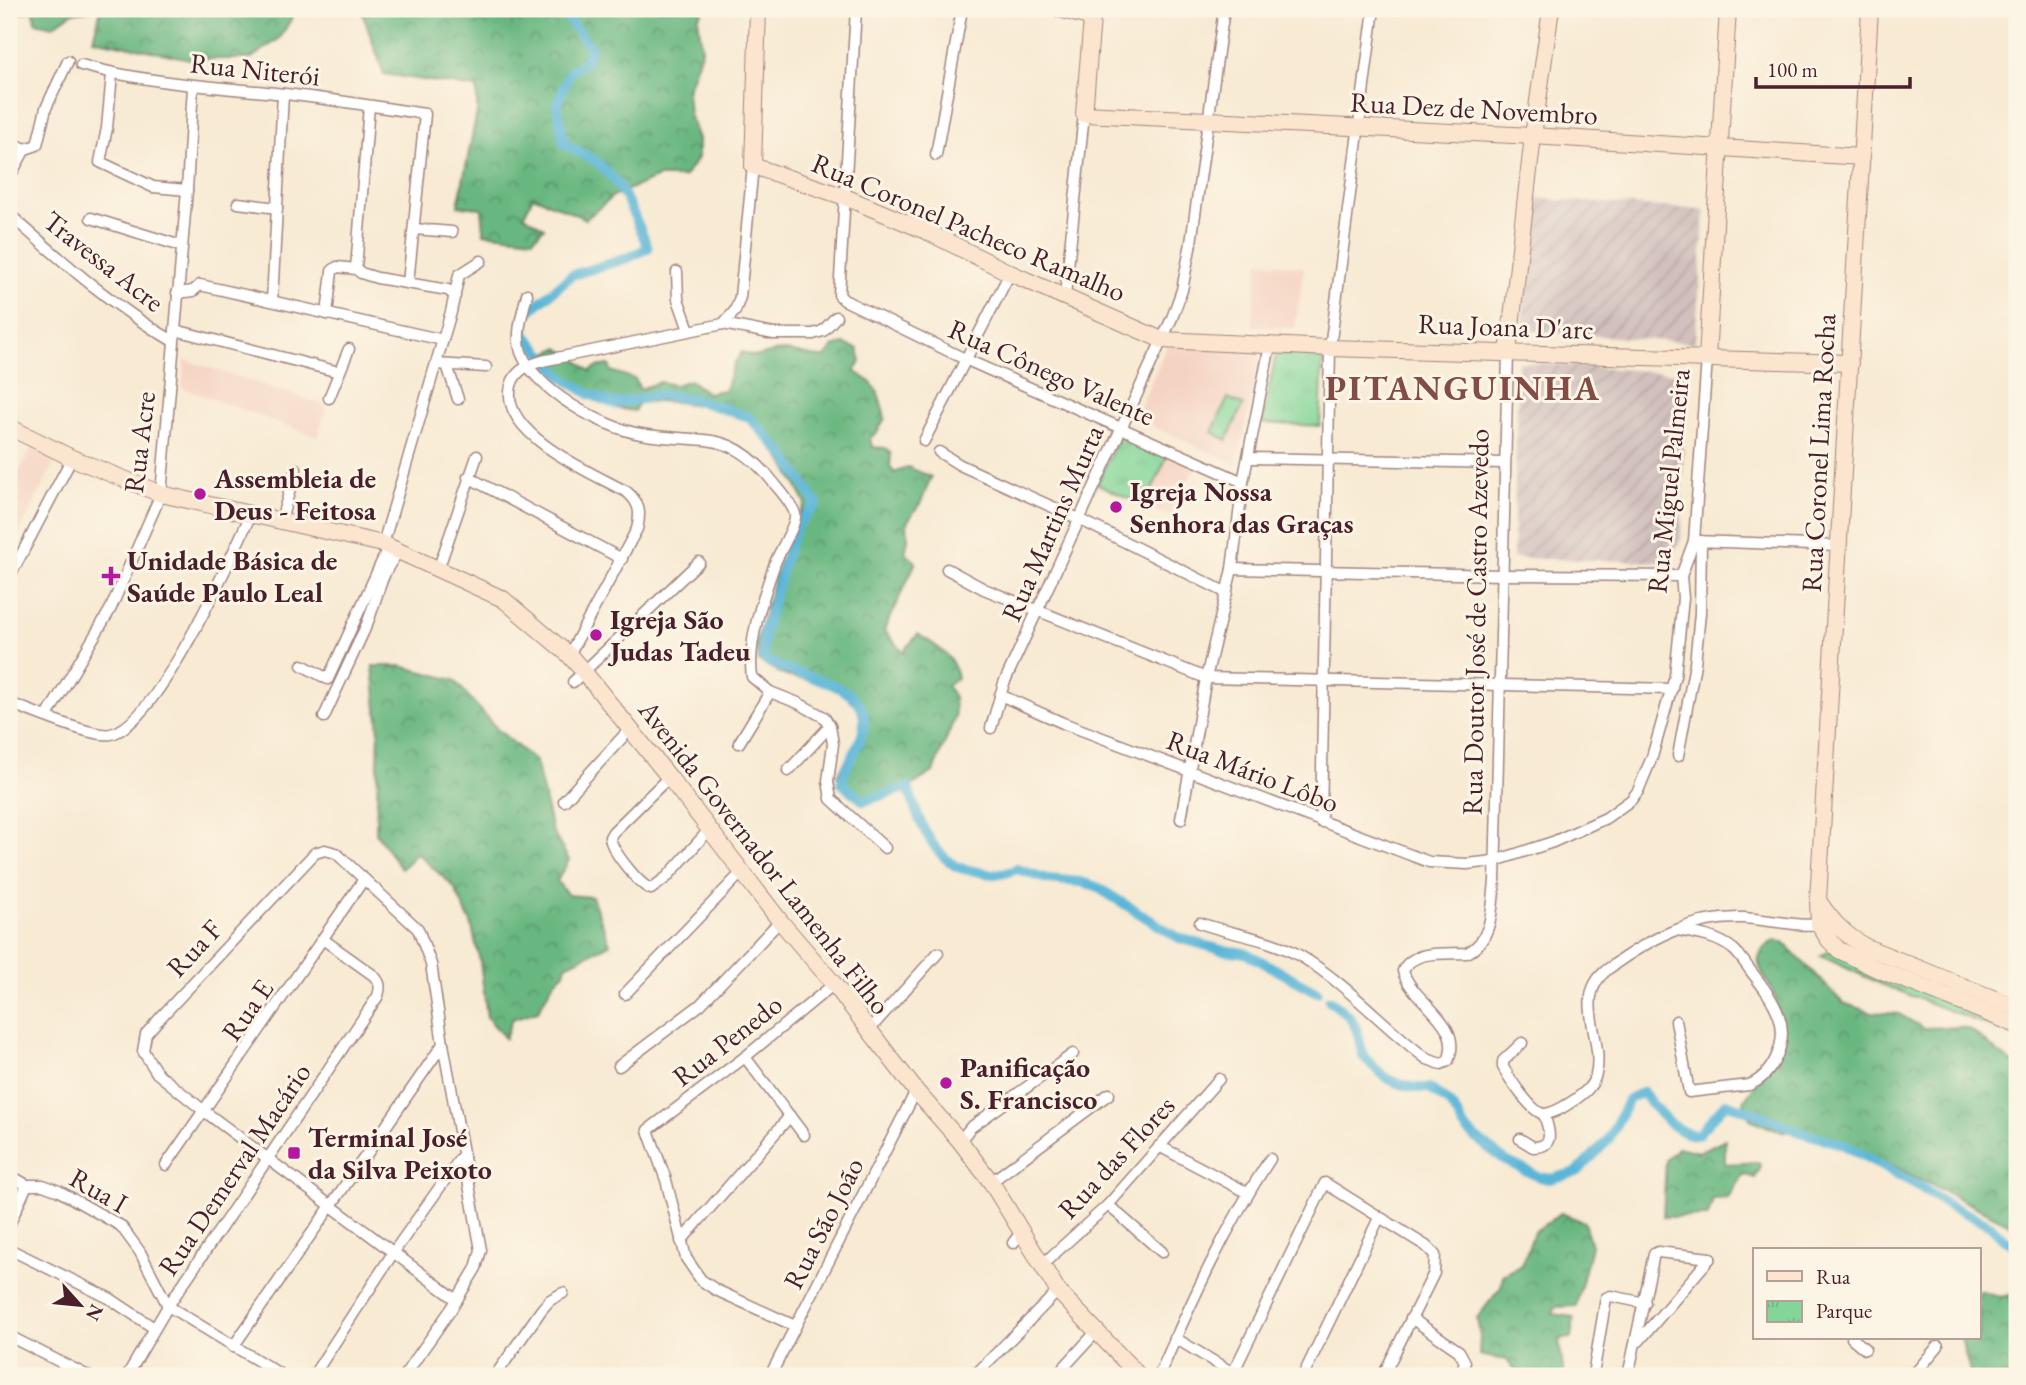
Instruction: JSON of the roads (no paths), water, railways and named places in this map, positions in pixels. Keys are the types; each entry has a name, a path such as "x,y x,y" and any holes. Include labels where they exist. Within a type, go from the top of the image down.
{"street":[{"path":"723,324 735,311 740,297 753,166 758,9"},
{"path":"845,197 856,9"},
{"path":"936,155 962,9"},
{"path":"1060,9 1093,13 1065,296"},
{"name":"Rua Martins Murta","path":"991,727 1000,695 1162,340 1182,290 1224,9"},
{"path":"1321,822 1330,348 1374,9"},
{"name":"Rua Doutor José de Castro Azevedo","path":"1200,923 1262,940 1301,956 1354,996 1427,1059 1435,1064 1445,1063 1451,1051 1447,1030 1406,980 1404,971 1408,962 1418,957 1466,953 1482,942 1491,919 1495,861 1508,352 1551,9"},
{"name":"Rua Miguel Palmeira","path":"1678,756 1695,664 1700,613 1697,541 1728,9"},
{"name":"Rua Coronel Lima Rocha","path":"1826,924 1818,900 1870,9"},
{"path":"9,178 25,149 37,145 46,108 68,61"},
{"name":"Rua Niterói","path":"81,65 112,74 193,86 283,94 425,114 414,229"},
{"path":"1353,65 1366,66"},
{"path":"112,74 107,128 100,161 153,187 187,190"},
{"name":"Rua Acre","path":"47,716 110,610 161,494 187,190 193,86"},
{"path":"1350,88 1363,89"},
{"path":"272,301 283,94"},
{"path":"356,269 369,106"},
{"name":"Rua Dez de Novembro","path":"1084,114 1209,120 1322,120 1358,128 1533,136 1862,158"},
{"path":"9,141 25,149"},
{"name":"Rua Coronel Pacheco Ramalho","path":"753,166 845,197 928,232 1010,273 1162,340"},
{"name":"Rua Cônego Valente","path":"845,197 838,288 839,295 844,300 967,360 1243,482"},
{"path":"238,203 277,208"},
{"name":"Travessa Acre","path":"9,214 99,293 146,326 174,335 339,372"},
{"path":"91,218 181,246"},
{"path":"408,283 414,229 452,232"},
{"path":"302,665 328,679 391,547 442,365 443,340 458,275 481,261"},
{"path":"327,314 334,268 356,269 367,275 448,290 455,296"},
{"path":"677,272 678,299 689,330"},
{"path":"924,441 1010,273"},
{"path":"177,293 193,291 200,285 443,340"},
{"path":"527,294 519,342 521,351 541,380 561,397 609,425 642,435 704,439 729,444 746,453 758,464 786,498 796,516 776,562 750,649 752,677 770,692 824,717 830,726 833,744 828,781 831,799 885,848"},
{"path":"569,655 637,529 640,512 637,503 627,492 550,448 522,425 513,411 509,397 515,376 529,365 541,361 689,330 723,324 774,334 813,334 823,331 836,317"},
{"name":"Rua Joana D'arc","path":"1162,340 1330,348 1850,363"},
{"path":"1181,819 1206,678 1232,569 1243,482 1270,345"},
{"path":"329,398 349,349"},
{"path":"442,365 486,367"},
{"path":"442,365 458,398"},
{"name":"Avenida Governador Lamenha Filho","path":"9,426 72,458 161,494 391,547 503,599 569,655 579,677 630,729 916,1091 960,1141 991,1182 1018,1237 1043,1264 1058,1291 1139,1376"},
{"path":"939,453 1227,593"},
{"path":"439,568 477,456"},
{"path":"10,573 72,458"},
{"path":"1249,458 1504,463"},
{"path":"281,520 296,469"},
{"path":"468,477 622,559"},
{"path":"9,703 98,734 111,734 121,730 142,710 184,651 251,514"},
{"path":"1697,541 1839,546"},
{"name":"Rua Miguel Palmeira","path":"1495,861 1553,842 1606,818 1631,800 1638,791 1652,757 1672,689 1683,598 1681,576 1697,541"},
{"path":"324,717 367,624 393,557 391,547"},
{"path":"579,677 698,562"},
{"path":"947,569 984,589 1206,678 1672,689"},
{"path":"1232,569 1681,576"},
{"path":"739,743 770,692"},
{"name":"Rua Mário Lôbo","path":"1000,695 1062,723 1430,862 1467,864 1495,861"},
{"path":"788,771 830,726"},
{"path":"564,801 630,729"},
{"path":"669,777 612,832 612,846 641,884 651,889 667,877 709,830"},
{"name":"Rua F","path":"204,1111 157,1073 143,1051 146,1034 203,969 315,853 336,853 364,879"},
{"path":"625,994 743,872"},
{"path":"364,879 418,929 425,943 431,964 462,1156 481,1250 476,1268 457,1300 404,1376"},
{"name":"Rua E","path":"166,1165 364,879"},
{"path":"1522,1044 1503,1061 1503,1067 1534,1109 1544,1114 1558,1110 1584,1094 1596,1075 1598,1064 1590,1000 1593,986 1599,978 1607,970 1674,929 1724,918 1826,924 1867,947 2017,1008"},
{"path":"619,1066 699,1005 780,921"},
{"path":"1826,924 1829,940 1839,950 1875,968 2017,1025"},
{"path":"1674,929 1710,938 1730,946 1737,952 1760,983 1779,1017 1781,1027 1778,1053 1773,1065 1758,1081 1749,1085 1689,1091 1676,1021"},
{"name":"Rua Demerval Macário","path":"127,1376 168,1306 371,1007 380,988 379,981 373,975 324,940"},
{"path":"869,1030 938,953"},
{"name":"Rua Penedo","path":"681,1241 666,1180 649,1130 745,1057 834,984"},
{"path":"233,1347 443,1044"},
{"path":"960,1141 970,1128 1073,1054"},
{"path":"745,1057 804,1135"},
{"name":"Rua das Flores","path":"1043,1264 1108,1205 1219,1079"},
{"name":"Rua São João","path":"770,1376 916,1091"},
{"path":"991,1182 1109,1094"},
{"path":"204,1111 457,1300"},
{"path":"1520,1139 1533,1147 1544,1144 1549,1139 1550,1132 1544,1114"},
{"path":"790,1116 681,1241 686,1258 701,1280 716,1290 795,1326"},
{"path":"1159,1146 1248,1193"},
{"path":"313,1376 393,1253 462,1156"},
{"path":"1159,1376 1175,1338 1248,1193 1270,1159"},
{"name":"Rua I","path":"9,1175 27,1185 43,1185 59,1191 121,1226 140,1252 168,1306"},
{"path":"1175,1338 1236,1375 1325,1183 1432,1250 1435,1255 1436,1267 1430,1281 1383,1376"},
{"path":"9,1225 27,1185"},
{"path":"1108,1205 1162,1252"},
{"path":"1303,1376 1379,1218"},
{"path":"9,1249 109,1298 154,1328"},
{"path":"1628,1376 1656,1253 1710,1258 1636,1343"},
{"path":"974,1376 1058,1291"},
{"path":"495,1376 542,1309 550,1300 563,1293"},
{"path":"1594,1369 1604,1301 1611,1296 1645,1303"},
{"path":"168,1306 284,1376"},
{"path":"1411,1318 1459,1351 1463,1357 1464,1368 1460,1376"},
{"path":"1056,1376 1096,1332"},
{"path":"9,1336 88,1376"},
{"path":"1855,1340 1866,1349"},
{"path":"1913,1376 1938,1346"}],"waterway":[{"path":"551,364 524,333 526,314 572,275 628,258 648,248 628,202 615,181 598,163 564,144 557,105 570,71 584,63 591,48 568,19 556,9"},
{"path":"554,368 562,377 589,394 615,404 659,395 693,399 749,417 785,456 817,504 798,524 790,542 764,633 763,658 775,665 837,687 859,705 864,718 862,734 841,783 864,801 908,787 930,840 954,865 996,874 1017,869 1047,879 1081,882 1097,887 1179,938 1222,950 1246,953 1317,992"},
{"path":"1329,1000 1349,1016 1357,1030 1363,1056 1388,1079 1415,1088 1429,1088 1448,1102 1463,1126 1474,1137 1506,1161 1539,1177 1550,1179 1577,1172 1608,1140 1629,1099 1643,1092 1673,1126 1689,1134 1697,1135 1726,1103 1800,1132 1842,1144 1919,1186 1944,1203 1990,1225 2005,1240 2017,1246"}],"place":[{"name":"Assembleia de Deus - Feitosa","path":"200,494"},
{"name":"Igreja Nossa Senhora das Graças","path":"1116,507"},
{"name":"Unidade Básica de Saúde Paulo Leal","path":"111,576"},
{"name":"Igreja São Judas Tadeu","path":"596,635"},
{"name":"Panificação S. Francisco","path":"946,1083"},
{"name":"Terminal José da Silva Peixoto","path":"294,1153"}],"district":[{"name":"PITANGUINHA","path":"1463,388"}]}
